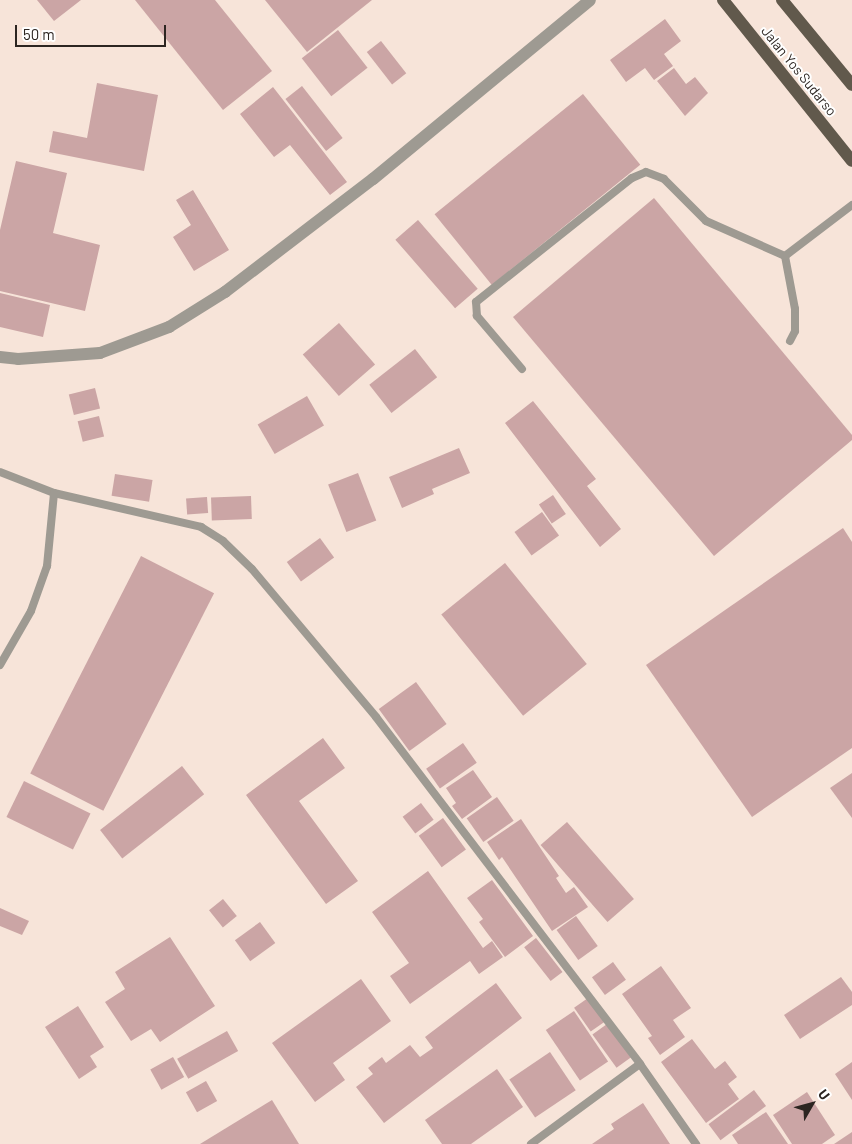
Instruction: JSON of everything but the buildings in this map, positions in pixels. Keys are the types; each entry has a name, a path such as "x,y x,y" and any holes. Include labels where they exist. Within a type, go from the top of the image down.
{"main road":[{"name":"Jalan Yos Sudarso","path":"723,0 852,161"},
{"path":"782,0 852,85"}],"street":[{"path":"0,357 18,359 100,353 170,327 225,292 366,184 590,0"}],"lane":[{"path":"522,368 478,316 476,302 632,178 646,172 664,179 706,222 785,256"},
{"path":"785,256 852,205"},
{"path":"785,256 795,315 795,331 790,341"},
{"path":"0,472 54,493 201,528 223,540 252,569 376,717 640,1064 696,1144"},
{"path":"0,664 31,610 47,566 54,493"},
{"path":"531,1144 640,1064"}]}
